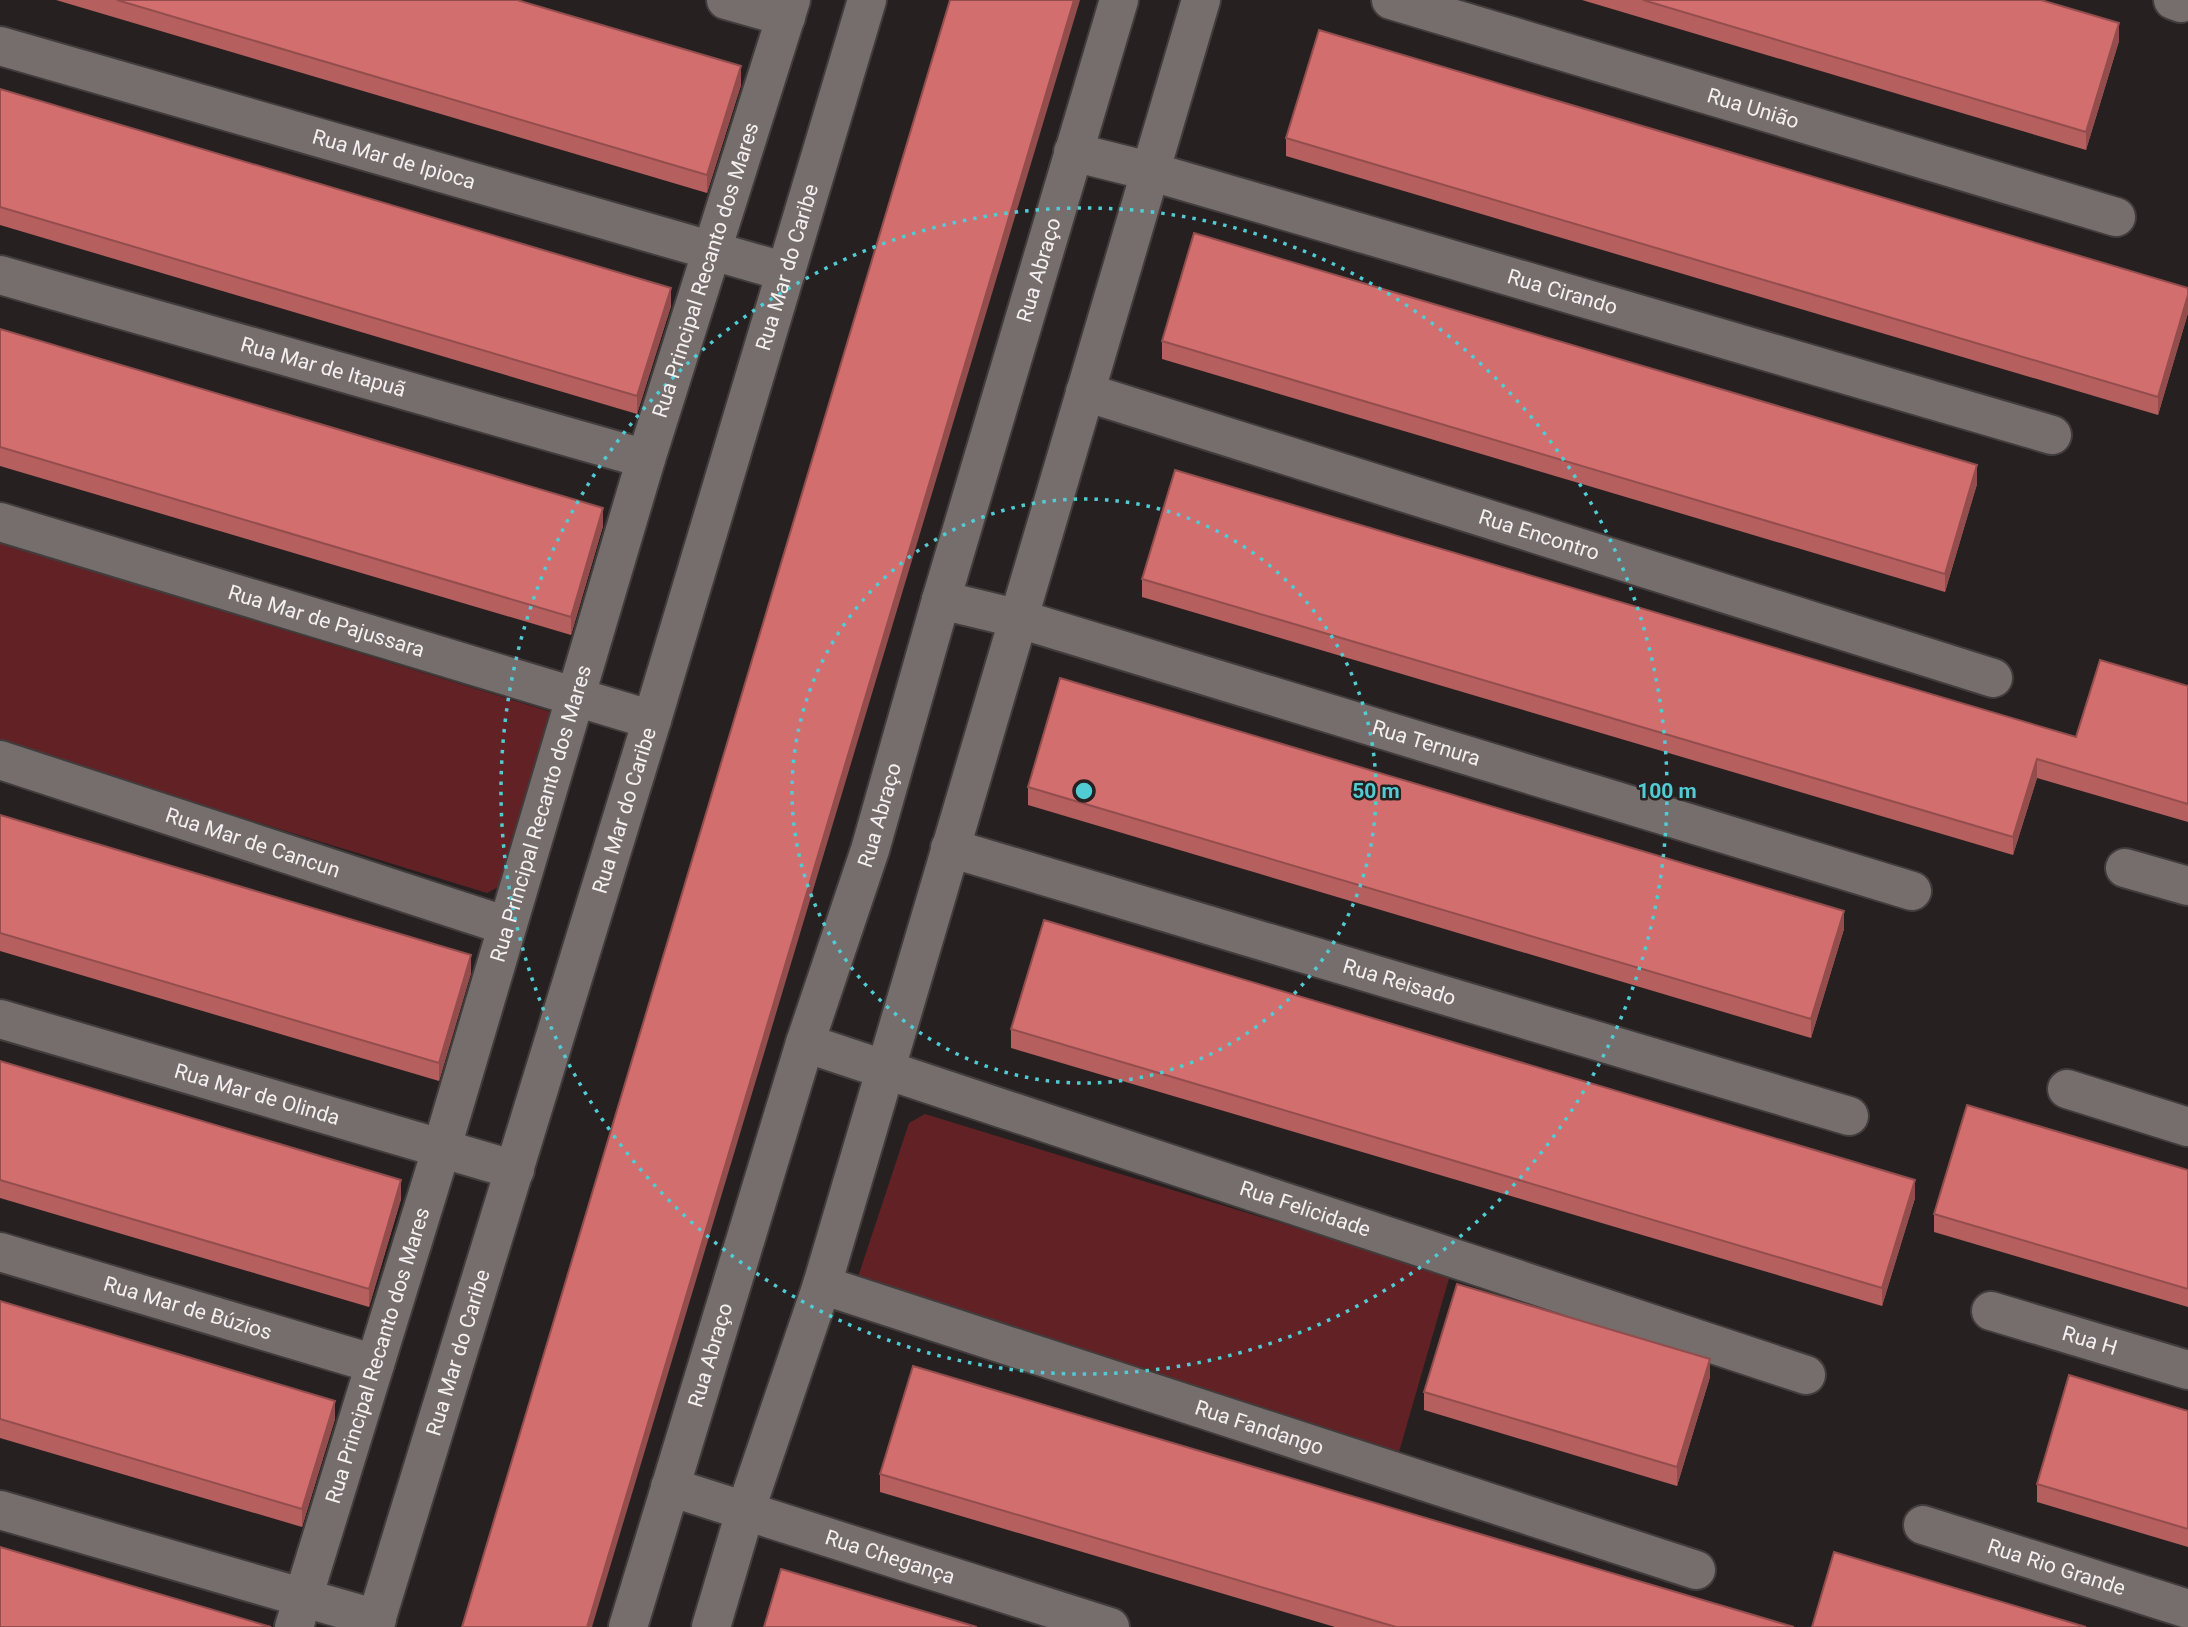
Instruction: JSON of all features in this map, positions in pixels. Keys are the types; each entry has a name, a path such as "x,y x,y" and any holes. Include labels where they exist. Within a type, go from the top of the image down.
{"street":[{"path":"726,0 789,8"},
{"name":"Rua Mar do Caribe","path":"0,1510 298,1613 376,1623 652,720 867,0"},
{"name":"Rua Abraço","path":"628,1627 805,1043 870,850 941,600 1119,0"},
{"path":"710,1627 745,1512 822,1285 1201,0"},
{"name":"Rua União","path":"1391,0 2116,217"},
{"name":"Rua Principal Recanto dos Mares","path":"298,1613 442,1147 646,459 789,8"},
{"name":"Rua Mar de Ipioca","path":"0,46 786,272"},
{"name":"Rua Cirando","path":"1073,152 1149,171 2052,435"},
{"name":"Rua Mar de Itapuã","path":"0,275 646,459"},
{"name":"Rua Encontro","path":"1085,392 1993,678"},
{"name":"Rua Mar de Pajussara","path":"0,522 577,694 652,720"},
{"name":"Rua Ternura","path":"941,600 1017,618 1912,891"},
{"name":"Rua Mar de Cancun","path":"0,760 507,926"},
{"name":"Rua Reisado","path":"950,848 1849,1116"},
{"path":"2125,868 2188,886"},
{"name":"Rua Mar de Olinda","path":"0,1019 515,1170"},
{"name":"Rua Felicidade","path":"805,1043 1806,1375"},
{"path":"2067,1089 2188,1127"},
{"name":"Rua Mar de Búzios","path":"0,1252 375,1364"},
{"name":"Rua Fandango","path":"822,1285 1696,1570"},
{"name":"Rua H","path":"1991,1311 2188,1370"},
{"name":"Rua Chegança","path":"670,1487 1110,1627"},
{"name":"Rua Rio Grande","path":"1923,1525 2188,1608"}],"shaded area":[{"path":"0,543 548,711 556,723 504,884 487,893 0,743"},
{"path":"925,1114 1450,1275 1397,1459 856,1283 909,1123"}],"building":[{"path":"117,0 517,0 741,66 707,175"},
{"path":"950,0 1074,0 587,1627 462,1627"},
{"path":"1643,0 2041,0 2119,23 2086,132"},
{"path":"1319,30 2188,288 2158,397 1286,138"},
{"path":"0,89 671,288 637,396 0,207"},
{"path":"1194,233 1977,465 1945,574 1162,341"},
{"path":"0,329 603,508 571,617 0,447"},
{"path":"1175,470 2076,737 2100,660 2188,686 2188,804 2037,759 2013,837 1142,579"},
{"path":"1060,678 1844,911 1811,1019 1028,787"},
{"path":"0,815 471,955 439,1063 0,933"},
{"path":"1044,920 1915,1180 1882,1288 1011,1029"},
{"path":"0,1061 401,1180 369,1289 0,1180"},
{"path":"1967,1105 2188,1170 2188,1289 1934,1214"},
{"path":"1457,1284 1710,1359 1677,1467 1424,1392"},
{"path":"0,1301 335,1401 302,1509 0,1419"},
{"path":"913,1366 1794,1627 1396,1627 880,1474"},
{"path":"2069,1375 2188,1411 2188,1529 2037,1484"},
{"path":"0,1547 271,1627 0,1627"},
{"path":"1834,1552 2086,1627 1812,1627"},
{"path":"781,1569 977,1627 764,1627"}]}
